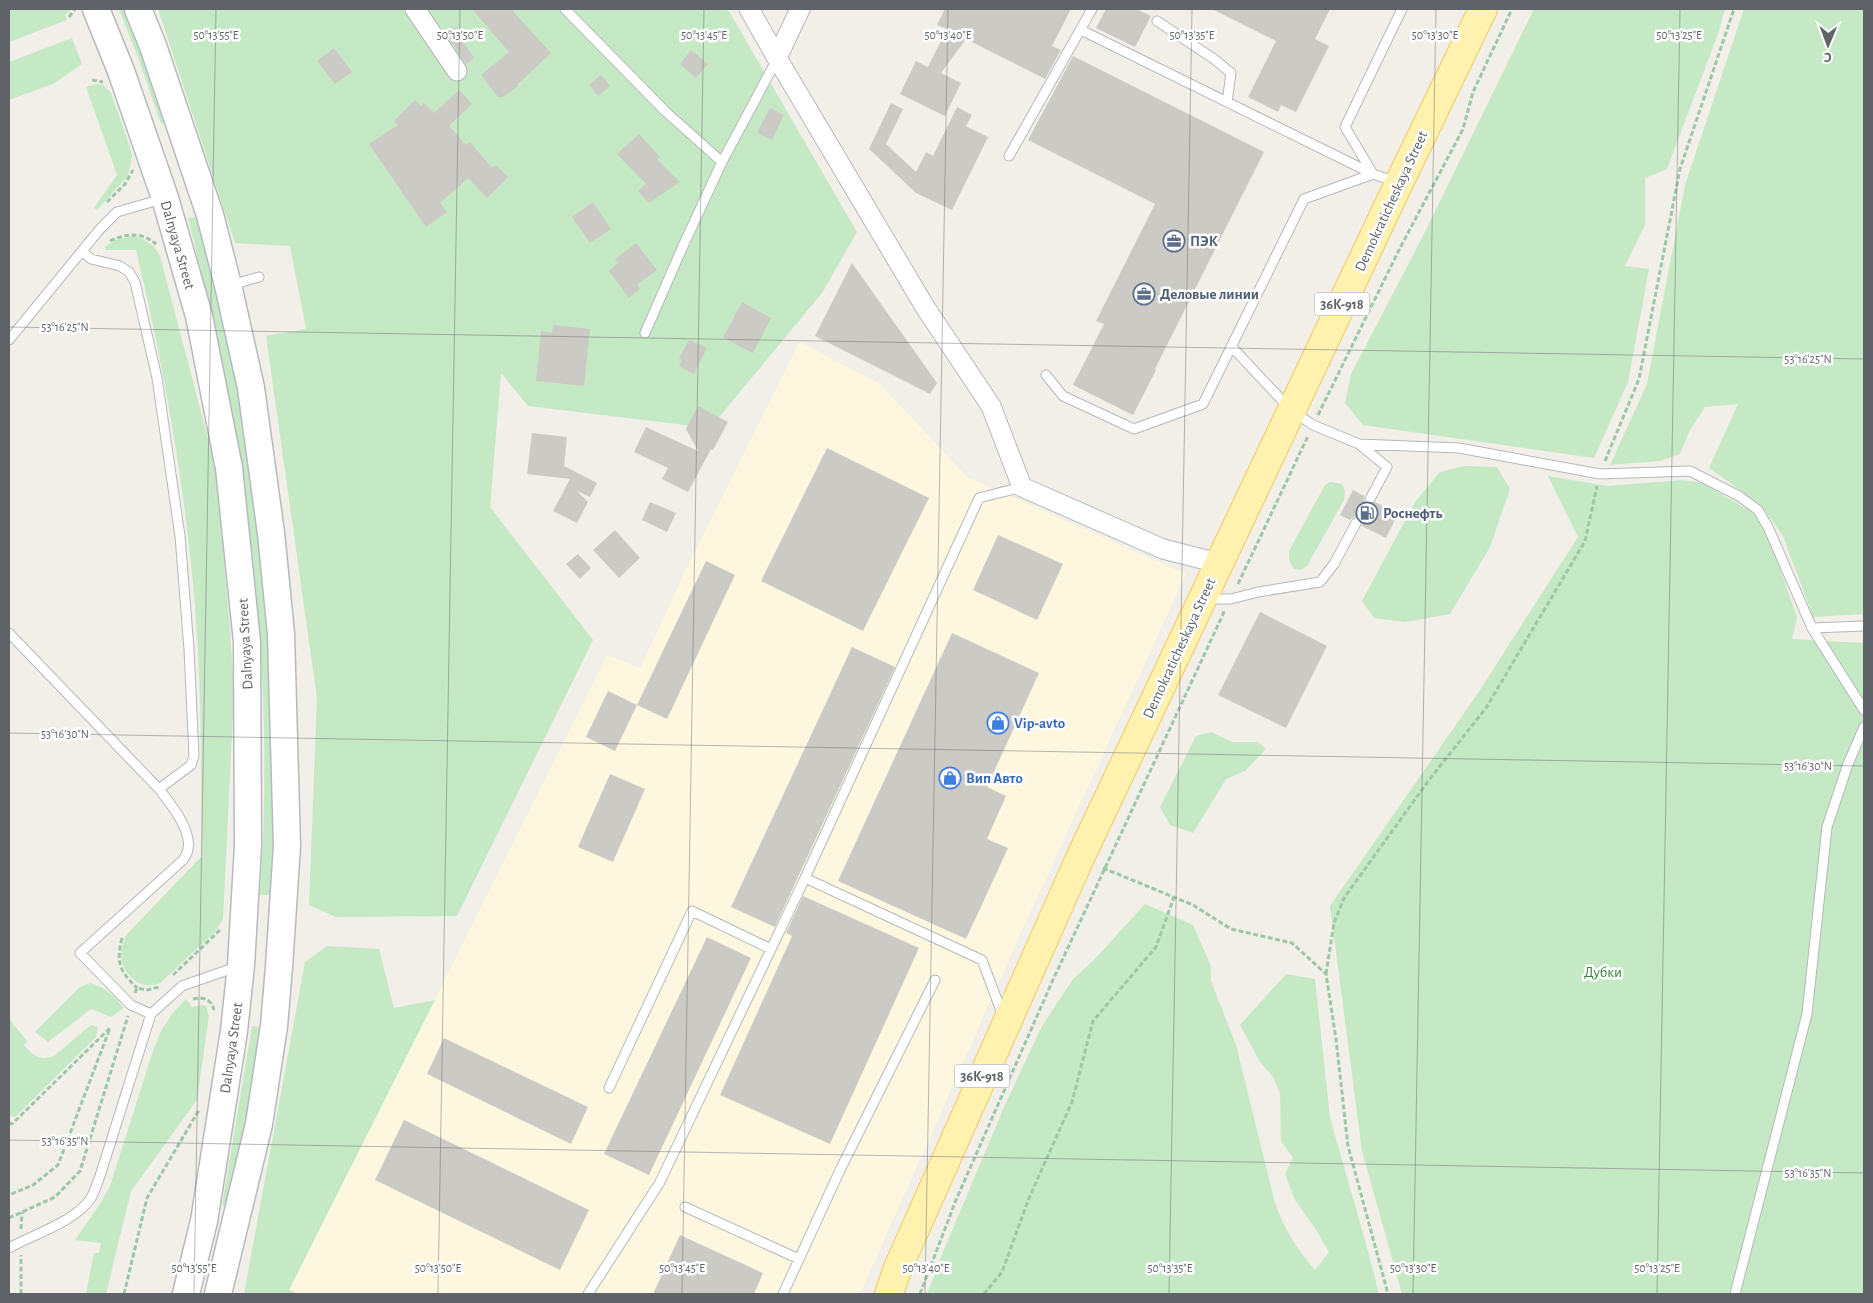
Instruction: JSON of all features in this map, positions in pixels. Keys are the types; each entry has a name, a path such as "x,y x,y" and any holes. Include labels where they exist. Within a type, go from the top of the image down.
{"main road":[{"name":"Dalnyaya Street","path":"96,9 121,71 165,198 199,316 229,468 247,642 248,846 241,965 231,1050 204,1221 186,1294"},
{"path":"138,9 153,46 210,215 228,285 251,388 271,533 281,634 287,846 274,1026 258,1124 235,1230 218,1294"},
{"name":"Demokraticheskaya Street","path":"889,1294 897,1270 1005,1023 1080,858 1218,563 1483,9"},
{"path":"165,198 200,187"},
{"path":"241,965 279,967"},
{"path":"204,1221 235,1230"}],"street":[{"path":"415,9 456,71"},
{"path":"749,9 925,306 991,406 1022,487 1163,548 1218,563"},
{"path":"777,58 800,9"}],"lane":[{"path":"565,9 666,112 722,162"},
{"path":"1009,156 1092,9"},
{"path":"1373,174 1345,127 1402,9"},
{"path":"1157,21 1214,59 1231,73 1227,102"},
{"path":"1081,30 1373,174 1399,183"},
{"path":"646,333 683,246 722,162 777,58"},
{"path":"1046,375 1063,396 1134,429 1203,404 1304,200 1373,174"},
{"path":"9,340 82,251 117,212 165,198"},
{"path":"82,251 91,259 120,266 129,272 135,282 157,378 180,536 189,649 194,756 191,765 159,789"},
{"path":"228,285 259,277"},
{"path":"1231,346 1291,410 1313,425 1359,444 1387,467 1370,499"},
{"path":"1359,444 1459,448 1600,474 1690,471 1739,496 1758,510 1768,527 1812,628 1864,710"},
{"path":"588,1294 660,1182 805,878 979,498 1022,487"},
{"path":"1202,599 1231,599 1258,592 1320,582 1334,564 1356,523"},
{"path":"1812,628 1864,626"},
{"path":"9,633 159,789 174,808 188,837 188,850 183,860 80,953 131,1005 151,1014"},
{"path":"1735,1294 1807,1014 1826,827 1848,764 1864,727"},
{"path":"805,878 982,960 1005,1023"},
{"path":"609,1088 692,912 771,949"},
{"path":"9,1248 64,1220 80,1210 91,1197 100,1176 151,1014 182,986 241,965"},
{"path":"783,1294 841,1168 935,980"},
{"path":"685,1207 799,1259"}],"path":[{"path":"69,16 76,9"},
{"path":"920,1294 960,1191 1052,982 1313,425 1400,248 1463,129 1473,92 1512,9"},
{"path":"1388,1294 1348,1146 1336,1039 1326,974 1334,923 1344,898 1428,780 1486,708 1585,541 1600,474 1639,379 1680,169 1734,9"},
{"path":"92,80 107,83"},
{"path":"105,204 125,184 132,173 133,166"},
{"path":"110,241 121,235 140,235 152,241 160,248"},
{"path":"1080,858 1193,905 1231,929 1292,943 1326,974"},
{"path":"984,1294 1002,1272 1030,1198 1072,1102 1093,1021 1156,946 1174,897"},
{"path":"173,975 221,929 225,922"},
{"path":"122,938 118,956 119,963 123,973 137,988"},
{"path":"194,999 206,999 212,1004 214,1012"},
{"path":"9,1218 55,1197 80,1171 126,1024"},
{"path":"9,1124 12,1124 110,1028 58,1165 32,1185 9,1195"},
{"path":"124,1294 147,1198 202,1105"}],"shaded area":[{"path":"800,342 880,384 967,477 1186,574 1008,961 860,1294 299,1294 289,1290 608,655 640,668 695,551"}],"green space":[{"path":"9,9 72,9 65,15 67,20 9,42"},
{"path":"119,9 129,9 170,121 161,124"},
{"path":"158,9 726,9 857,232 822,293 710,428 528,406 501,373 490,507 593,640 457,916 336,917 309,905 317,698 266,336 306,329 290,246 235,243"},
{"path":"1534,9 1725,9 1719,31 1667,169 1645,178 1645,225 1625,266 1649,269 1628,382 1594,458 1363,425 1345,403 1351,374 1423,236"},
{"path":"1744,9 1864,9 1864,614 1813,617 1783,536 1760,504 1709,468 1738,404 1705,407 1689,432 1680,454 1660,461 1610,465 1647,384 1685,185"},
{"path":"72,38 82,64 53,84 9,100 9,62"},
{"path":"97,84 103,85 111,93 132,157 128,176 97,210 94,208 117,175 86,87"},
{"path":"199,217 242,411 254,484 265,575 276,758 276,827 270,895 260,895 264,769 263,705 255,579 248,515 228,391 188,218"},
{"path":"133,236 149,243 160,256 215,465 234,694 223,919 215,932 160,983 153,985 146,985 134,980 125,969 121,955 126,935 202,856 200,699 191,561 179,471 156,338 136,250 106,250 105,247 115,240"},
{"path":"1464,466 1497,467 1510,489 1490,547 1450,614 1405,622 1374,618 1362,601 1415,502 1440,472"},
{"name":"Дубки","path":"1548,476 1608,486 1683,480 1702,483 1754,513 1766,529 1797,617 1792,639 1864,643 1864,1294 1402,1294 1362,1151 1330,906 1478,693 1578,537"},
{"path":"1330,482 1342,484 1345,491 1344,500 1307,566 1301,570 1294,569 1289,560 1289,551 1325,485"},
{"path":"1211,732 1232,742 1258,742 1266,749 1245,771 1226,779 1193,833 1170,825 1160,807 1196,736"},
{"path":"1145,904 1193,925 1211,966 1211,981 1236,1045 1275,1203 1302,1255 1315,1270 1329,1252 1295,1200 1285,1174 1293,1158 1281,1141 1280,1093 1273,1077 1260,1062 1240,1025 1286,974 1315,979 1330,1118 1379,1294 927,1294 1005,1105 1042,1026 1073,979 1094,960"},
{"path":"327,946 379,949 394,1008 435,1000 289,1290 299,1294 244,1294 305,962"},
{"path":"90,983 109,992 124,1008 111,1017 91,1009 48,1042 35,1032 80,987"},
{"path":"186,999 192,1007 206,1006 209,1016 197,1100 131,1191 106,1294 86,1294 94,1253 99,1253 101,1243 75,1240 110,1186 161,1031 172,1014"},
{"path":"9,1019 27,1041 24,1045 34,1055 41,1058 54,1056 91,1025 98,1027 96,1037 15,1117 9,1116"},
{"path":"252,1026 260,1027 231,1209 222,1205"}],"building":[{"path":"472,9 511,9 551,53 518,86 504,97 498,97 481,75 509,52"},
{"path":"945,9 1071,9 1052,46 1061,50 1045,79 966,39 941,73 961,83 945,116 900,94 916,61 928,67 947,29 937,25"},
{"path":"1106,9 1136,9 1151,16 1135,47 1096,28"},
{"path":"1212,9 1330,9 1315,39 1329,46 1296,112 1281,105 1278,112 1248,97 1276,41"},
{"path":"452,26 474,58 466,64 444,31"},
{"path":"334,48 352,72 335,84 317,61"},
{"path":"691,50 708,64 696,78 680,64"},
{"path":"1073,56 1264,152 1133,415 1073,385 1104,324 1096,321 1155,204 1028,140"},
{"path":"601,75 610,86 598,96 589,85"},
{"path":"459,90 472,104 449,126 466,145 470,142 492,168 496,165 508,177 487,198 468,178 440,203 447,212 426,227 369,144 398,125 394,121 415,100 421,106 424,103 434,113"},
{"path":"891,103 903,109 886,144 916,172 926,152 933,156 957,107 972,115 966,126 988,137 952,210 916,193 869,149"},
{"path":"770,108 784,115 772,140 757,133"},
{"path":"639,134 660,157 657,159 680,182 649,203 638,191 646,184 617,154"},
{"path":"593,202 611,229 590,243 572,217"},
{"path":"636,243 657,270 637,285 640,289 629,298 609,271 618,263 615,259"},
{"path":"852,263 937,383 930,394 815,336"},
{"path":"742,302 771,318 753,353 723,338"},
{"path":"553,325 590,329 584,386 536,381 541,331 552,333"},
{"path":"689,340 707,348 694,374 679,366 682,360 679,358"},
{"path":"698,406 728,422 688,492 662,479 668,468 634,452 646,427 698,451 686,429"},
{"path":"532,433 567,437 564,466 597,483 590,497 577,491 588,502 577,523 553,511 570,479 527,474"},
{"path":"827,448 929,498 863,631 761,581"},
{"path":"1353,490 1364,496 1364,502 1368,505 1375,502 1398,514 1386,538 1362,526 1362,520 1358,517 1353,517 1350,520 1340,515"},
{"path":"650,502 676,513 667,532 642,520"},
{"path":"615,530 640,558 619,578 593,550"},
{"path":"998,535 1063,564 1037,620 973,590"},
{"path":"578,554 591,568 580,579 566,564"},
{"path":"706,561 735,575 667,719 637,705"},
{"path":"1260,612 1327,646 1286,728 1218,695"},
{"path":"952,633 1039,673 987,787 1006,796 987,839 1008,848 966,939 838,881"},
{"path":"852,647 895,667 775,927 731,907"},
{"path":"608,691 637,705 615,751 586,737"},
{"path":"610,774 645,789 613,862 578,847"},
{"path":"803,896 919,948 830,1144 720,1095 792,936 786,933"},
{"path":"707,937 751,958 649,1175 604,1154"},
{"path":"444,1038 588,1107 571,1144 427,1074"},
{"path":"404,1120 589,1210 560,1270 375,1180"},
{"path":"680,1235 763,1273 754,1294 653,1294"}],"place":[{"name":"ПЭК","path":"1174,241"},
{"name":"Деловые линии","path":"1144,294"},
{"name":"Роснефть","path":"1367,513"},
{"name":"Vip-avto","path":"998,723"},
{"name":"Вип Авто","path":"950,778"}]}
